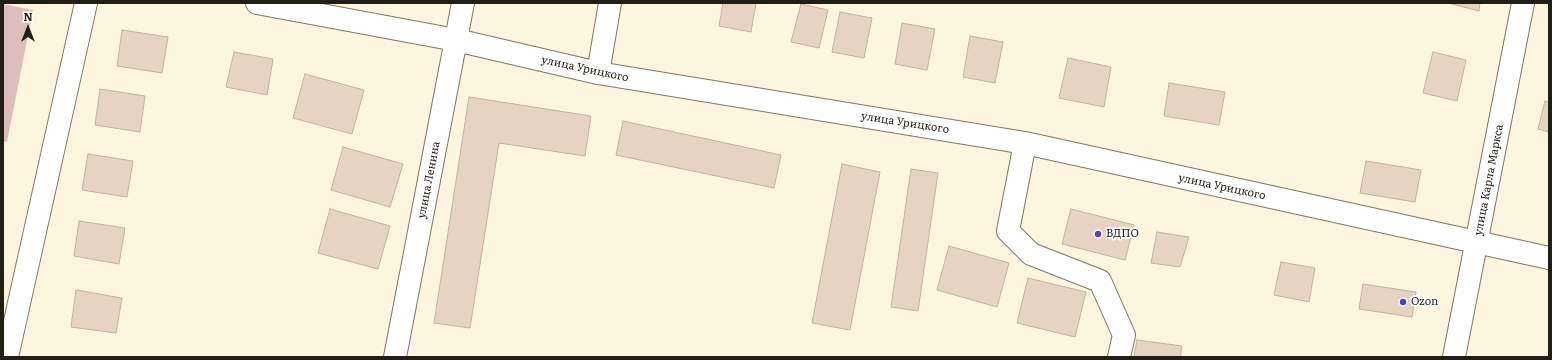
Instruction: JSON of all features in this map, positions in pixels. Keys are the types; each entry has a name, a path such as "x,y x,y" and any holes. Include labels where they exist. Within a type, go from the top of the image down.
{"street":[{"path":"7,357 86,3"},
{"name":"улица Урицкого","path":"257,3 456,40 598,73 1025,143 1549,258"},
{"name":"улица Ленина","path":"395,357 463,3"},
{"path":"598,73 610,3"},
{"name":"улица Карла Маркса","path":"1454,357 1523,3"},
{"path":"1025,143 1008,231 1031,254 1100,281 1124,335 1119,357"}],"shaded area":[{"path":"3,4 33,10 7,142 3,141"}],"building":[{"path":"723,3 756,3 751,32 719,26"},
{"path":"1448,3 1480,3 1479,11"},
{"path":"801,4 828,10 819,48 791,42"},
{"path":"840,12 872,18 864,58 832,52"},
{"path":"902,23 935,29 927,70 895,64"},
{"path":"122,30 168,37 162,73 117,66"},
{"path":"970,36 1003,42 995,83 963,77"},
{"path":"234,52 273,59 267,95 226,87"},
{"path":"1433,52 1466,60 1457,101 1423,93"},
{"path":"1068,58 1111,67 1104,107 1059,98"},
{"path":"305,74 364,90 352,134 293,118"},
{"path":"1169,83 1225,92 1219,125 1164,116"},
{"path":"100,89 145,96 140,132 95,125"},
{"path":"469,97 591,116 585,156 499,143 470,328 434,323"},
{"path":"1545,101 1549,102 1549,132 1538,129"},
{"path":"623,121 781,155 774,188 616,155"},
{"path":"343,147 403,164 390,207 331,190"},
{"path":"88,154 133,161 127,197 82,190"},
{"path":"1366,161 1421,170 1415,202 1360,193"},
{"path":"842,164 880,172 850,330 812,323"},
{"path":"911,169 938,173 918,311 891,307"},
{"path":"330,209 390,226 378,269 318,253"},
{"name":"ВДПО","path":"1071,209 1134,225 1125,260 1062,244"},
{"path":"79,221 125,228 119,264 74,256"},
{"path":"1157,232 1189,237 1180,267 1151,263"},
{"path":"949,246 1009,263 997,307 937,290"},
{"path":"1281,262 1315,268 1309,302 1274,295"},
{"path":"1028,278 1086,292 1075,337 1017,323"},
{"path":"1363,284 1416,292 1412,317 1359,309"},
{"path":"76,290 122,298 116,333 71,327"},
{"path":"1137,340 1182,346 1180,357 1134,357"}],"place":[{"name":"ВДПО","path":"1098,234"},
{"name":"Ozon","path":"1403,302"}]}
